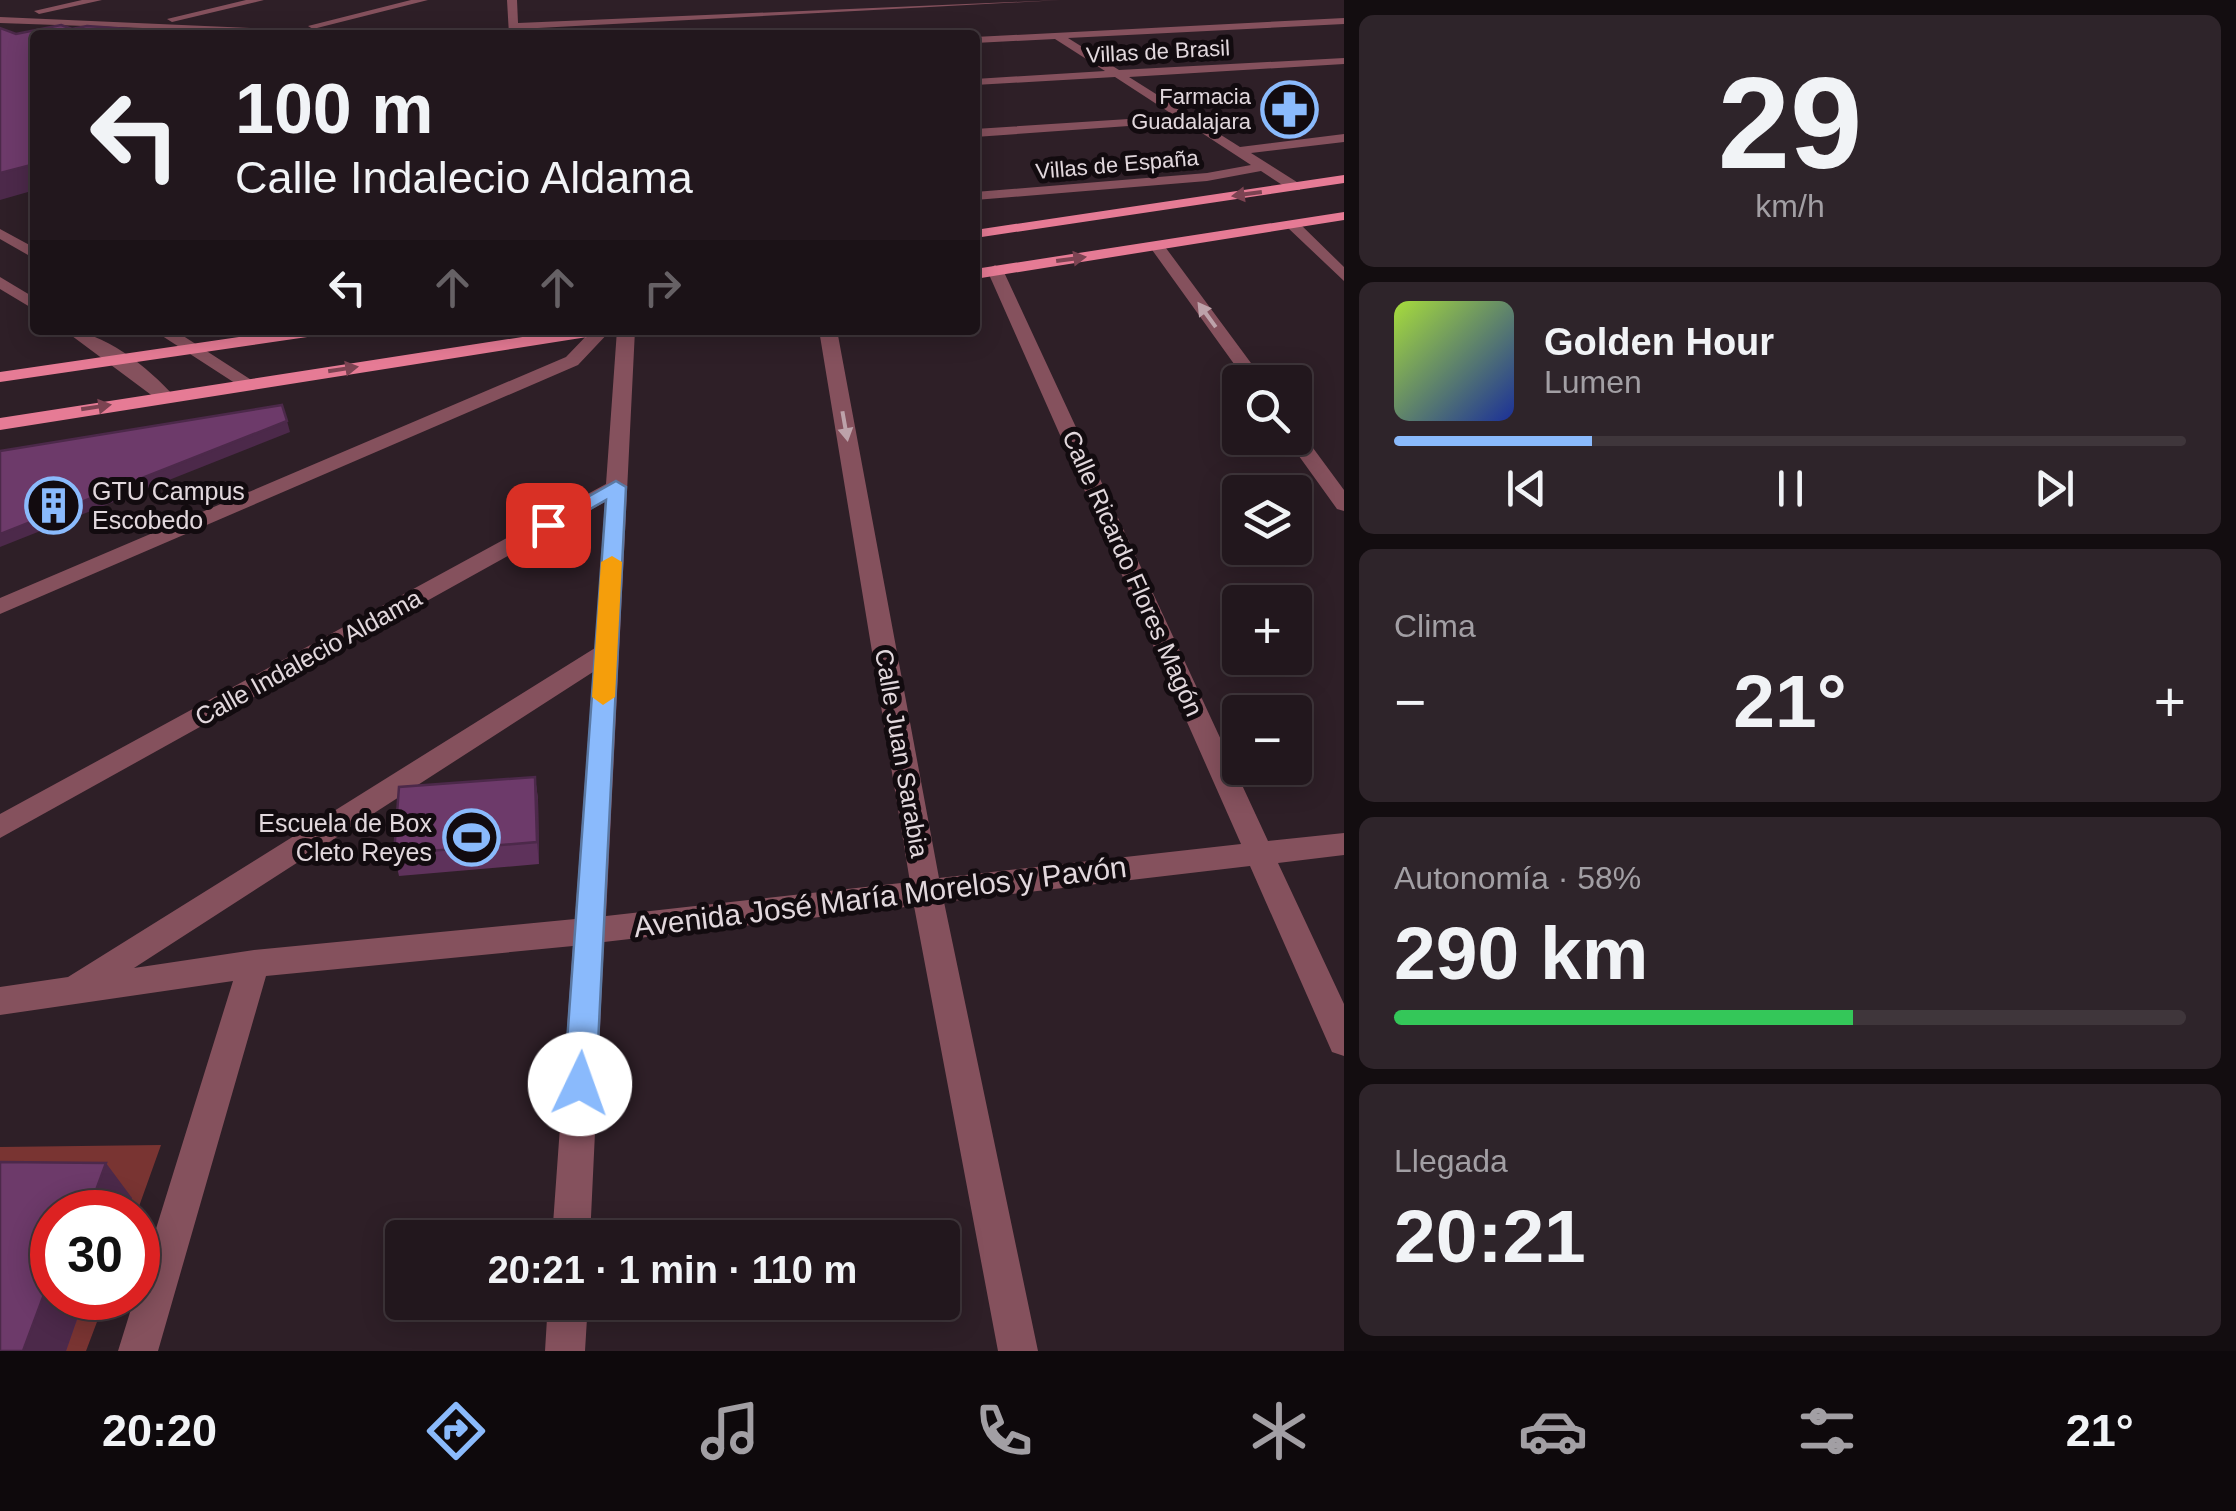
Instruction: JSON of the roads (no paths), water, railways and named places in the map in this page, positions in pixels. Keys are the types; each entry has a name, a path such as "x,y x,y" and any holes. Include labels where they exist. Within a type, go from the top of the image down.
{"main road":[{"path":"980,233 1344,179"},
{"path":"985,272 1344,216"},
{"path":"0,377 288,335"},
{"path":"0,424 568,335"}],"street":[{"path":"0,20 97,0"},
{"path":"138,26 258,0"},
{"path":"293,30 423,0"},
{"path":"512,0 514,30 1056,0"},
{"path":"1006,1 1024,13"},
{"path":"0,20 235,30"},
{"path":"980,40 1344,21"},
{"path":"1040,24 1295,187"},
{"name":"Villas de Brasil","path":"980,82 1344,61"},
{"path":"980,134 1183,118"},
{"path":"1237,151 1344,138"},
{"name":"Villas de España","path":"980,196 1207,176 1262,167"},
{"path":"1292,224 1344,276"},
{"path":"0,232 30,251"},
{"path":"1158,247 1244,365"},
{"name":"Calle Ricardo Flores Magón","path":"985,272 1344,1040"},
{"path":"0,282 30,302"},
{"path":"81,335 165,396"},
{"path":"170,335 246,383"},
{"path":"0,607 572,361 596,335"},
{"path":"572,1220 626,335"},
{"name":"Calle Juan Sarabia","path":"829,335 926,890 1018,1351"},
{"path":"1308,455 1344,505"},
{"name":"Calle Indalecio Aldama","path":"0,827 616,487"},
{"path":"72,991 606,652"},
{"name":"Avenida José María Morelos y Pavón","path":"0,1001 254,964 589,931 1344,844"},
{"path":"138,1351 254,964"},
{"path":"565,1351 567,1320"}],"place":[{"name":"Farmacia Guadalajara","path":"1290,109"},
{"name":"GTU Campus Escobedo","path":"53,505"},
{"name":"Escuela de Box Cleto Reyes","path":"471,837"}]}
